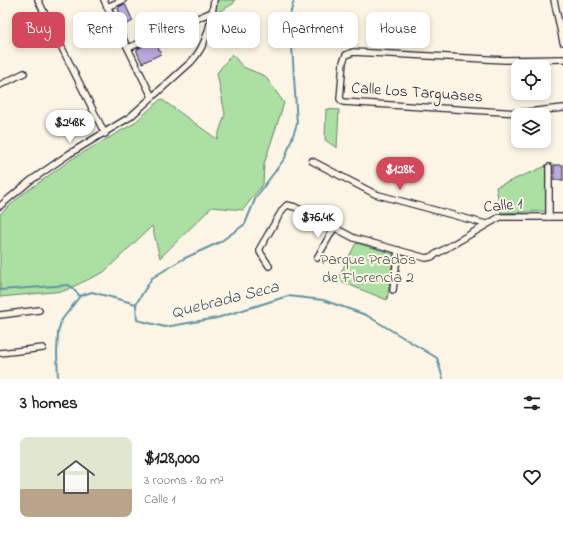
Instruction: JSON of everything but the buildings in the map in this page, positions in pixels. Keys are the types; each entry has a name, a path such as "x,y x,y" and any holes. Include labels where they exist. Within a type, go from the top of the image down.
{"street":[{"path":"38,0 105,134"},
{"path":"104,0 152,97"},
{"path":"107,6 123,0"},
{"path":"212,12 214,0"},
{"path":"554,0 563,42"},
{"path":"128,48 207,14"},
{"path":"0,206 30,181 62,159 105,134 130,117 198,55 207,34"},
{"name":"Calle Los Targuases","path":"563,59 505,60 353,52 346,55 343,62 340,99 343,102 518,113 563,108"},
{"path":"0,85 24,73"},
{"name":"Calle 1","path":"312,161 375,194 486,224 500,217 563,217"},
{"path":"548,167 549,217"},
{"path":"269,266 260,252 260,248 283,209 288,205 295,207 354,238 426,258 431,257 464,239 486,224"},
{"path":"317,258 334,228"},
{"path":"393,290 398,250"},
{"path":"0,315 39,310"},
{"path":"0,353 43,348"}],"green space":[{"path":"215,0 235,0 233,4 218,12 213,12"},
{"path":"232,54 243,67 265,76 284,103 264,164 263,184 243,210 212,207 160,258 152,226 104,272 64,291 0,297 0,214 23,194 72,159 133,124 161,99 217,139 225,114 217,73"},
{"path":"326,109 339,110 337,148 325,140"},
{"path":"546,166 546,211 501,213 496,187"},
{"name":"Parque Prados de Florencia 2","path":"356,243 394,254 387,300 337,280"}],"waterway":[{"name":"Quebrada Seca","path":"294,0 290,15 297,124 285,158 256,197 245,224 220,242 183,259 152,278 136,304 137,320 165,327 217,318 288,296 323,300 366,315 437,358 443,379"},
{"path":"0,290 69,285 80,296"},
{"path":"58,379 58,333 61,321 80,296 92,292 136,304"}]}
